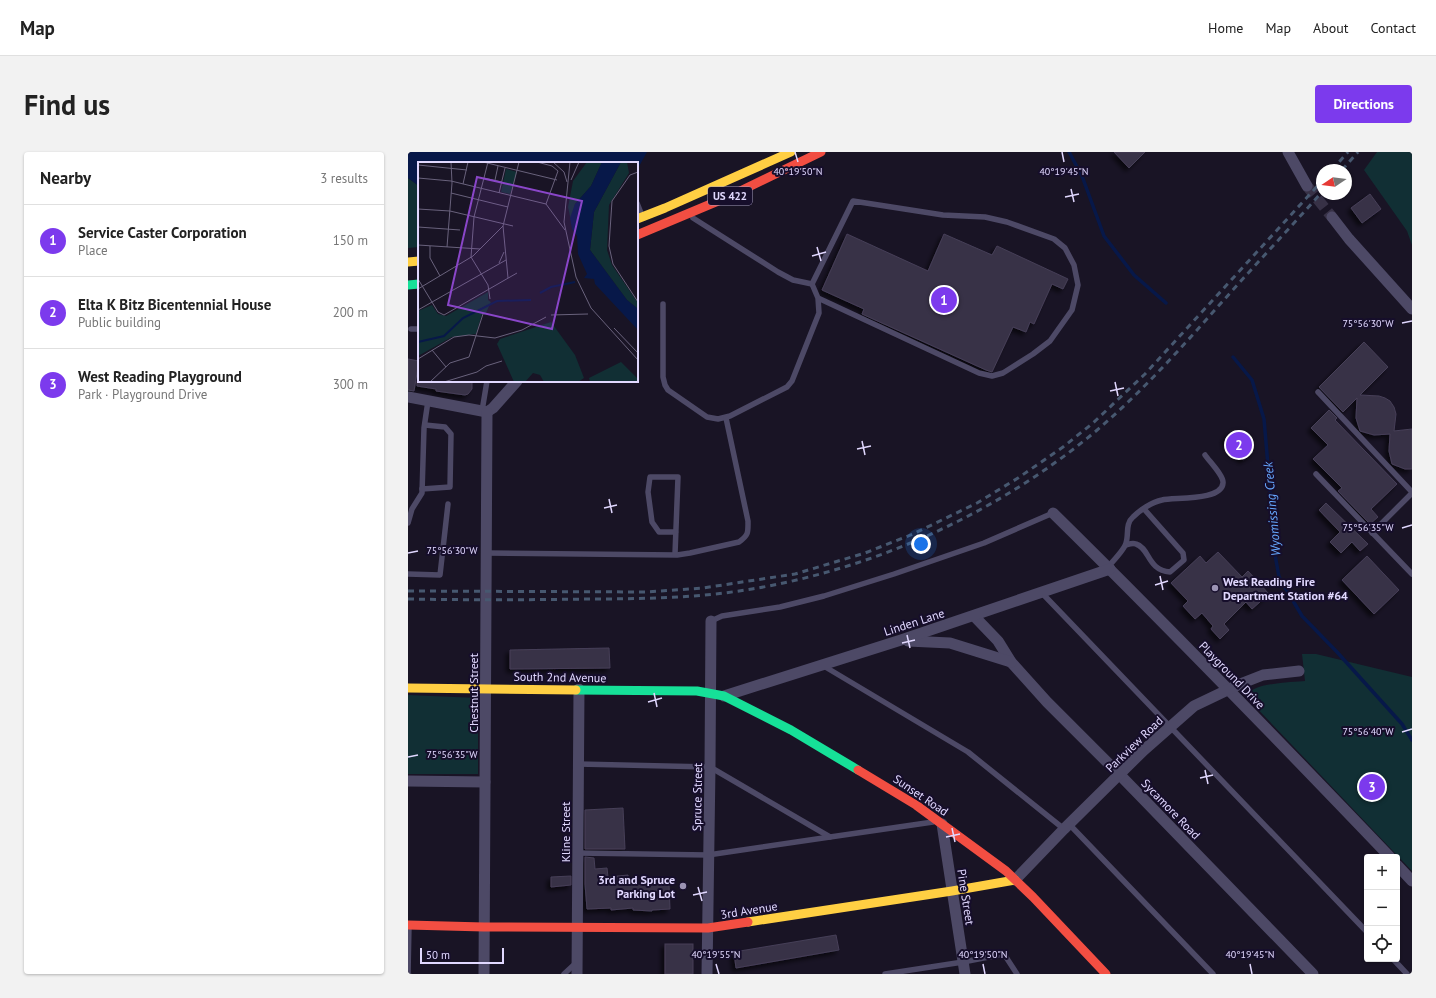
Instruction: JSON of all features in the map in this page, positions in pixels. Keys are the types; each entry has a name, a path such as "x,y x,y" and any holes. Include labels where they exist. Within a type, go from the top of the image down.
{"main road":[{"name":"US 422","path":"640,220 791,152"},
{"name":"US 422","path":"644,232 671,222 753,186 821,152"},
{"path":"408,262 418,260"},
{"path":"408,277 418,276"},
{"path":"408,285 418,284"},
{"name":"South 2nd Avenue","path":"408,688 697,691 711,693"},
{"name":"Sunset Road","path":"711,693 724,696 791,730 916,804 1006,871 1033,896 1106,974"},
{"name":"3rd Avenue","path":"408,925 484,927 708,928 1015,880"}],"street":[{"path":"1288,152 1307,186"},
{"path":"638,243 644,232 665,217"},
{"path":"1332,217 1349,239 1412,309"},
{"path":"408,397 485,411 493,408 516,382"},
{"name":"Chestnut Street","path":"484,974 486,688 485,411"},
{"name":"Playground Drive","path":"1053,513 1109,568 1387,854"},
{"name":"Linden Lane","path":"724,696 974,616 1109,568"},
{"name":"Sycamore Road","path":"974,616 998,641 1011,662 1047,702 1313,974"},
{"name":"Spruce Street","path":"707,974 711,621"},
{"path":"901,640 950,643 1011,662"},
{"name":"Parkview Road","path":"1015,880 1144,750 1194,706 1263,675 1299,671"},
{"name":"Kline Street","path":"577,974 579,690"},
{"path":"408,781 485,782"},
{"name":"Pine Street","path":"940,823 965,974"},
{"path":"1400,868 1412,881"}],"lane":[{"path":"663,304 663,377 665,385 668,390 707,417 718,419 726,418 787,387 792,381 819,313 818,298 812,284 853,201 944,215 985,217 1007,222 1054,239 1065,248 1074,265 1078,285 1072,310 1050,341 1003,373 992,376 979,374 818,298"},
{"path":"638,209 640,220"},
{"path":"665,217 681,210 778,272 793,280 812,284"},
{"path":"411,329 418,329"},
{"path":"485,411 487,382"},
{"path":"1318,392 1412,492 1372,532"},
{"path":"408,522 409,513 422,493 425,424 428,401"},
{"path":"486,553 675,554 690,553 739,542 745,538 748,533 748,521 726,418"},
{"path":"422,488 450,487 451,434 445,427 425,424"},
{"path":"1109,568 1126,545 1128,523 1133,516 1154,502 1162,499 1211,495 1220,489 1223,482 1220,475 1205,455"},
{"path":"1316,474 1412,574"},
{"path":"675,554 676,532 678,477 650,477 648,492 652,522 659,532 676,532"},
{"path":"408,574 440,575 448,504"},
{"path":"1126,545 1136,544 1142,548 1152,564 1162,572 1170,572 1184,560 1183,552 1144,509"},
{"path":"711,621 722,616 780,607 824,596 894,574 984,543 1053,513"},
{"path":"1041,591 1364,929"},
{"path":"821,665 968,752 1067,826 1213,974"},
{"path":"578,764 710,767 830,837"},
{"path":"578,853 708,855 940,823"},
{"path":"408,925 408,974"},
{"path":"885,974 893,974 1004,954 1017,974"},
{"path":"564,974 577,962"},
{"path":"1396,962 1407,974"}],"green space":[{"path":"1377,152 1412,152 1412,245 1407,231 1364,170"},
{"path":"408,178 418,185 418,247 408,248"},
{"path":"1302,654 1316,654 1412,677 1412,871 1400,858 1400,854 1396,854 1249,699 1249,694 1252,690 1258,687 1305,681"},
{"path":"408,695 478,698 478,774 408,774"}],"water":[{"path":"408,152 647,152 638,168 638,162 418,162 418,185 408,178"}],"building":[{"path":"1114,152 1145,152 1129,168"},
{"path":"1370,194 1381,209 1362,223 1351,208"},
{"path":"847,234 928,271 944,234 992,255 997,246 1068,279 1063,289 1052,284 1034,324 1030,322 1026,332 1013,327 992,372 862,314 864,309 822,290"},
{"path":"1364,342 1388,367 1360,395 1379,396 1390,401 1396,414 1394,431 1412,429 1412,469 1405,469 1392,464 1389,451 1390,434 1374,435 1360,431 1356,418 1357,398 1343,412 1319,387"},
{"path":"408,359 418,361 418,367 414,391 408,390"},
{"path":"417,381 472,382 472,389 465,395 436,391 436,389 417,386"},
{"path":"1329,410 1337,418 1335,420 1397,484 1371,509 1378,517 1370,524 1338,491 1342,488 1313,459 1328,445 1311,428"},
{"path":"1235,430 1253,452 1243,460 1225,439"},
{"path":"1326,503 1368,544 1360,551 1352,542 1341,553 1330,542 1340,532 1319,510"},
{"path":"1218,552 1242,577 1248,571 1269,594 1252,609 1246,602 1224,624 1229,630 1220,639 1211,629 1213,626 1202,613 1195,619 1183,606 1188,601 1171,583 1200,556 1206,563"},
{"path":"1367,556 1399,590 1374,614 1342,580"},
{"path":"609,648 610,668 510,669 510,650"},
{"path":"623,808 625,849 585,849 585,810"},
{"path":"585,857 594,858 595,869 607,868 608,877 628,875 629,885 669,884 670,909 652,911 633,910 633,908 611,910 611,908 587,909"},
{"path":"571,876 571,885 551,887 551,877"},
{"path":"836,935 839,950 736,968 734,952"},
{"path":"665,944 693,944 693,974 665,974"}],"waterway":[{"name":"Wyomissing Creek","path":"1069,152 1082,176 1104,236 1134,275 1166,303"},
{"name":"Wyomissing Creek","path":"1233,357 1252,380 1264,419 1271,501 1272,538 1279,577 1302,616 1337,652 1402,724 1412,740"}],"tunnel":[{"path":"1307,186 1332,217"}],"railway":[{"path":"1337,164 1348,152"},
{"path":"1347,164 1358,152"},
{"path":"408,591 647,592 703,588 795,574 865,553 913,534 977,503 1018,478 1063,447 1093,423 1145,374 1316,188"},
{"path":"408,599 629,599 691,596 732,592 799,580 845,567 890,551 934,532 977,511 1019,487 1096,431 1146,385 1316,199"}],"traffic: fast":[{"path":"408,285 418,284"},
{"path":"576,690 697,691 724,696 791,730 858,770"}],"traffic: slow":[{"path":"638,219 791,152"},
{"path":"408,262 418,261"},
{"path":"408,688 576,690"},
{"path":"748,922 1015,880"}],"traffic: jam":[{"path":"638,235 730,196 821,152"},
{"path":"858,770 916,805 1006,871 1033,897 1106,974"},
{"path":"408,925 484,927 708,928 748,922"}],"place":[{"name":"Service Caster Corporation","path":"944,300"},
{"name":"Elta K Bitz Bicentennial House","path":"1239,445"},
{"name":"West Reading Fire Department Station #64","path":"1215,588"},
{"name":"West Reading Playground","path":"1372,787"},
{"name":"3rd and Spruce Parking Lot","path":"683,886"}]}
